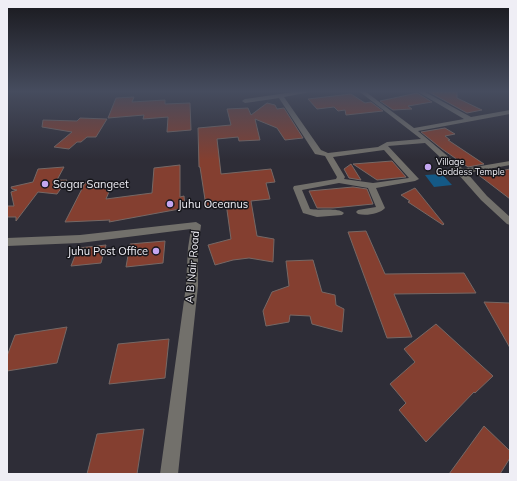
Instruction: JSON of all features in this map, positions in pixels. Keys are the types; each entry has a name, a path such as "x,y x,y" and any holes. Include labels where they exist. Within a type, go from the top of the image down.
{"street":[{"path":"293,114 318,152 328,155 380,149 385,147 387,144 427,141"},
{"path":"392,114 427,141 461,172 484,198 510,222"},
{"path":"461,114 469,119"},
{"path":"413,130 496,114"},
{"path":"339,213 317,214 306,211 297,188 339,181 372,186 415,179 385,147"},
{"path":"328,155 341,177 339,181"},
{"path":"461,172 510,162"},
{"path":"361,212 381,208 372,186"},
{"name":"A B Nair Road","path":"7,242 80,239 196,225 193,248 192,286 169,474"}],"water":[{"path":"442,174 452,185 434,187 425,175"}],"building":[{"path":"109,114 190,114 191,130 167,132 168,117 143,119 144,115 108,118"},
{"path":"228,114 288,114 303,138 285,140 277,128 255,119 260,140 239,141 238,137 217,139 221,174 271,169 275,182 266,183 270,199 251,201 257,236 274,239 273,262 249,258 233,260 215,265 208,245 231,239 226,203 206,206 199,167 198,128 231,125"},
{"path":"80,118 107,119 96,137 87,137 81,142 77,142 69,149 54,147 72,132 42,127 43,120 77,121"},
{"path":"445,128 455,134 445,136 450,140 448,140 484,164 468,167 421,132"},
{"path":"392,161 406,177 377,180 353,164"},
{"path":"351,164 361,180 349,178 344,169"},
{"path":"180,165 180,197 184,196 185,208 109,222 110,220 65,222 85,183 113,182 106,199 152,193 154,168"},
{"name":"Sagar Sangeet","path":"64,167 57,180 67,180 57,194 38,192 16,221 16,217 7,217 7,206 14,206 11,192 17,190 12,189 11,187 33,182 38,169"},
{"path":"510,169 510,199 476,173 493,170 496,172"},
{"path":"353,187 367,189 373,204 317,208 309,191"},
{"path":"415,188 444,224 443,225 408,202 410,201 401,195"},
{"path":"366,231 385,274 464,273 476,293 394,294 412,337 387,338 348,232"},
{"path":"165,241 163,263 126,267 130,244"},
{"path":"106,245 101,263 71,266 78,248"},
{"path":"313,260 322,292 335,295 336,305 344,309 342,332 312,324 310,316 290,315 289,322 266,326 263,311 272,292 289,286 286,261"},
{"path":"484,302 510,303 510,348"},
{"path":"436,324 493,376 475,393 474,392 426,442 399,410 406,403 390,384 415,362 404,349"},
{"path":"67,327 57,363 7,371 7,356 15,335"},
{"path":"169,339 165,378 109,384 118,344"},
{"path":"484,426 510,451 510,458 500,474 449,474"},
{"path":"144,429 137,474 87,474 97,434"}],"place":[{"name":"Village Goddess Temple","path":"428,167"},
{"name":"Sagar Sangeet","path":"45,184"},
{"name":"Juhu Oceanus","path":"170,204"},
{"name":"Juhu Post Office","path":"156,251"}]}
